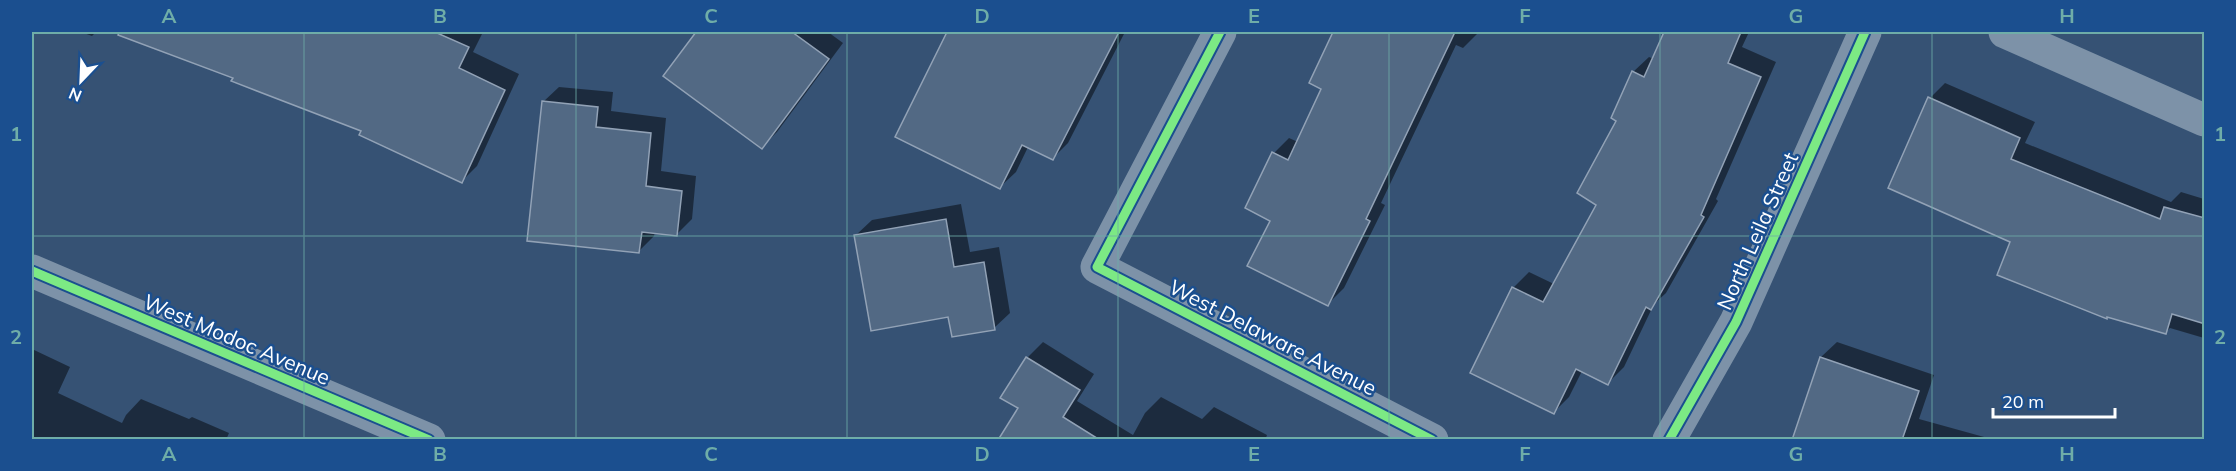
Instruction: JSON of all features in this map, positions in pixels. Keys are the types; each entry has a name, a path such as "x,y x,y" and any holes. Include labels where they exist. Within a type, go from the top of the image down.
{"street":[{"name":"West Delaware Avenue","path":"1220,32 1097,267 1432,440"},
{"name":"North Leila Street","path":"1669,440 1737,322 1865,32"},
{"path":"2005,32 2205,120"},
{"name":"West Modoc Avenue","path":"32,271 429,440"}],"building":[{"path":"119,32 435,32 469,47 459,68 505,90 462,183 359,135 361,131 231,81 233,78 118,35"},
{"path":"696,32 792,32 829,59 762,149 663,76"},
{"path":"947,32 1119,32 1053,160 1022,145 1000,189 895,137"},
{"path":"1333,32 1455,32 1366,219 1370,221 1328,306 1247,266 1270,221 1245,208 1272,152 1288,160 1321,89 1309,83"},
{"path":"1664,32 1741,32 1728,63 1761,77 1701,215 1704,217 1651,310 1646,307 1608,385 1576,369 1554,414 1470,373 1512,287 1543,302 1596,205 1577,193 1616,121 1611,118 1632,71 1644,77"},
{"path":"1928,97 2020,138 2011,159 2160,219 2164,207 2205,218 2205,324 2172,314 2166,334 2107,317 2107,319 1997,275 2010,242 1888,188"},
{"path":"542,101 598,107 596,127 651,133 646,186 682,191 677,236 642,232 639,253 527,241"},
{"path":"946,219 954,267 984,262 995,330 952,337 948,317 871,331 854,235"},
{"path":"1026,357 1080,390 1063,417 1100,440 998,440 1018,408 1000,398"},
{"path":"1820,357 1919,391 1902,440 1792,440"}],"cycle path":[{"path":"1220,32 1097,267 1432,440"},
{"path":"1669,440 1736,322 1865,32"},
{"path":"32,271 429,440"}]}
